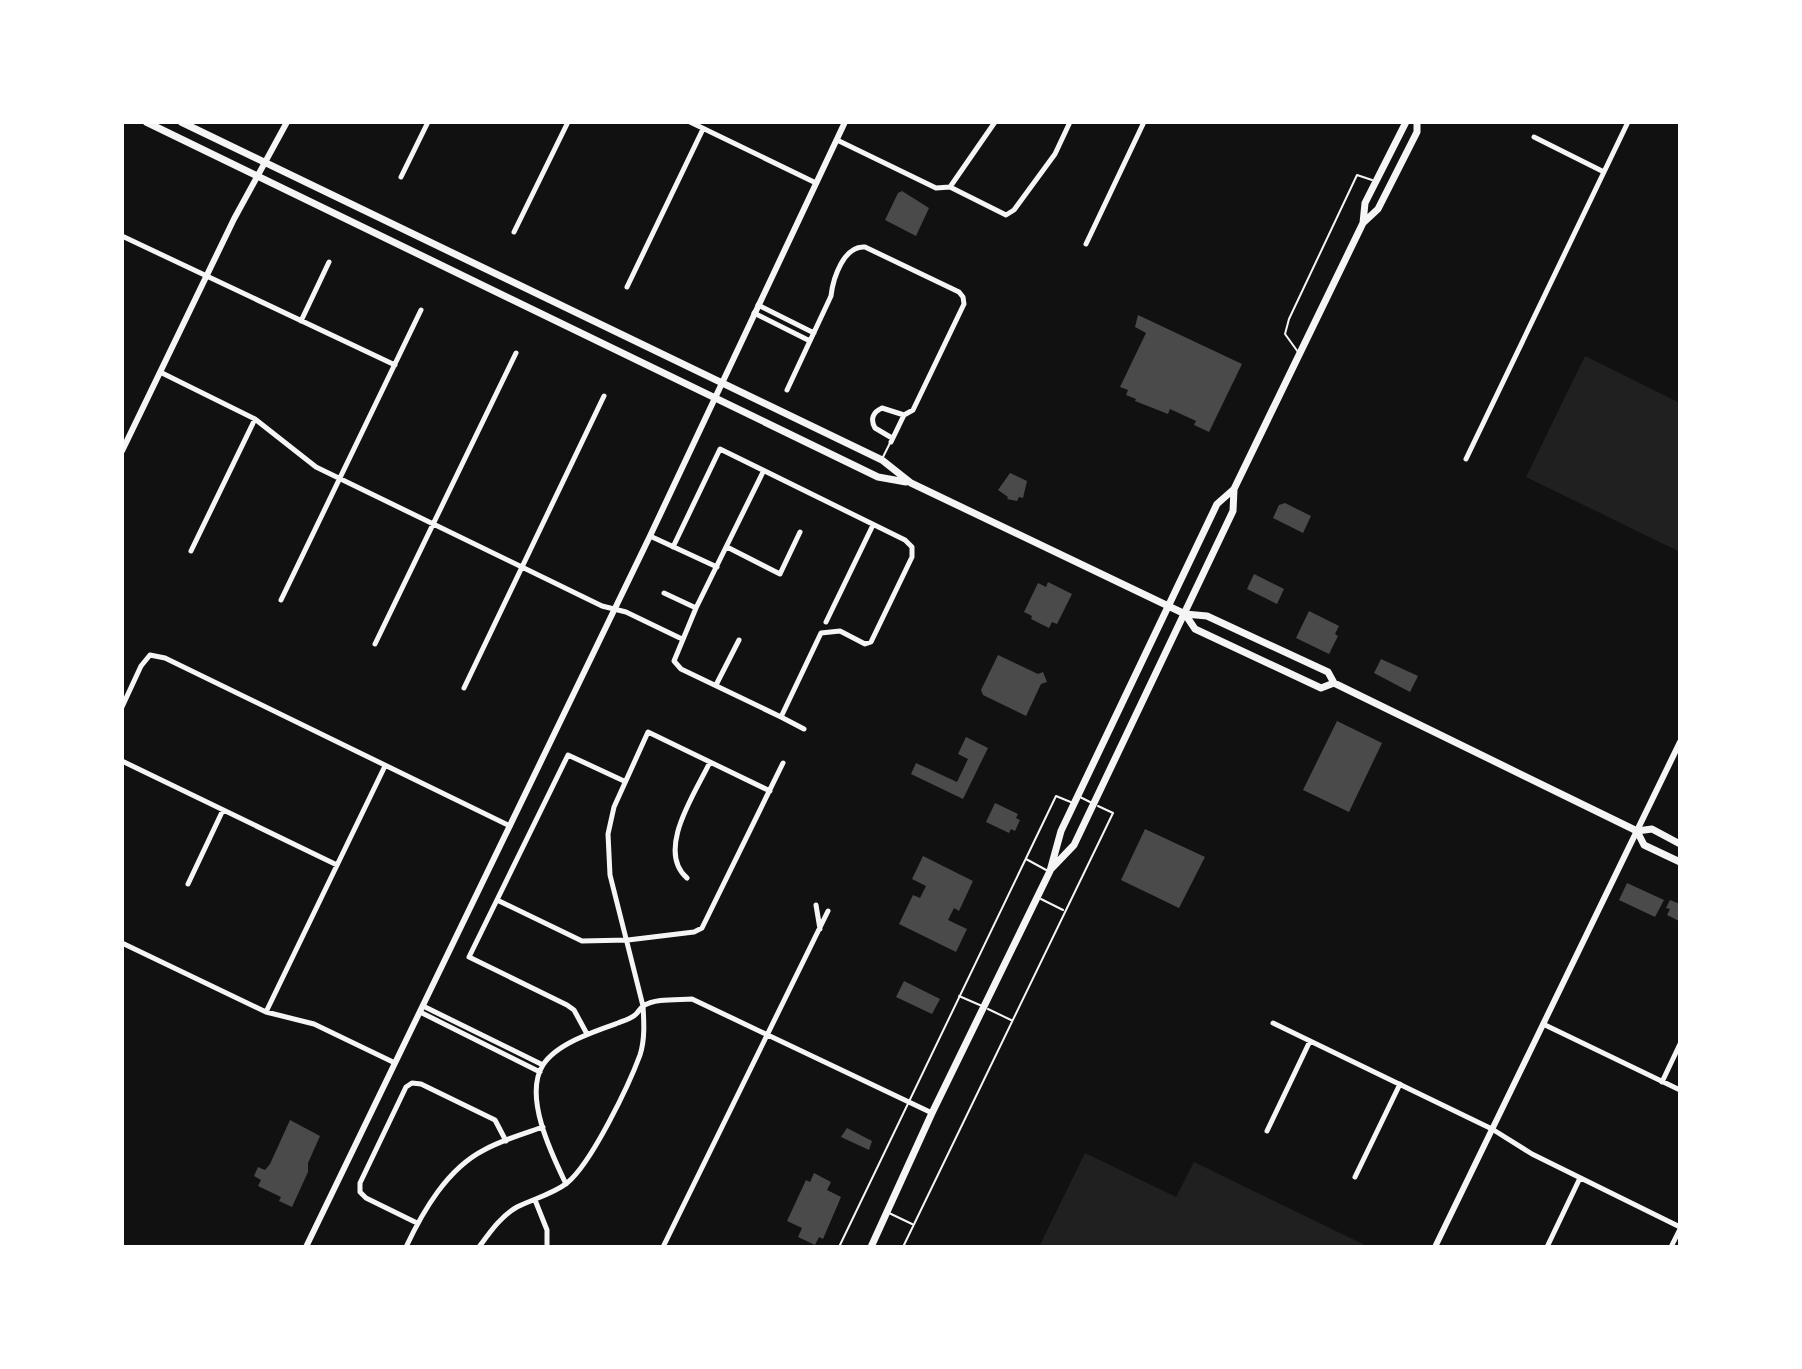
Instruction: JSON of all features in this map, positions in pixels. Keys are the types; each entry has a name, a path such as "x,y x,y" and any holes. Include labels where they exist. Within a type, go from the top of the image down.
{"main road":[{"path":"146,122 878,477 911,483"},
{"path":"181,122 882,460 911,483 1185,614 1207,616 1328,672 1334,683 1637,831 1652,829 1680,844"},
{"path":"1050,871 1074,845 1185,614 1233,511 1234,489 1363,223 1365,203 1406,122"},
{"path":"1363,223 1378,209 1417,132 1417,122"},
{"path":"871,1247 932,1113 1050,871 1061,831 1167,605 1217,504 1234,489"},
{"path":"1185,614 1195,629 1321,688 1334,683"},
{"path":"1637,831 1644,845 1680,862"}],"street":[{"path":"122,451 257,176 287,122"},
{"path":"401,177 428,122"},
{"path":"514,232 568,122"},
{"path":"690,122 816,183"},
{"path":"306,1247 650,536 845,122"},
{"path":"950,187 995,122"},
{"path":"837,140 936,188 950,187 1006,215 1014,210 1055,154 1070,122"},
{"path":"1086,244 1144,122"},
{"path":"1466,459 1628,122"},
{"path":"627,287 703,129"},
{"path":"1534,137 1604,172"},
{"path":"122,236 395,365"},
{"path":"787,390 831,296 832,284 848,251 856,246 865,247 959,292 963,297 964,304 913,410 904,415 892,440 875,428 873,416 882,408 904,415"},
{"path":"301,321 329,262"},
{"path":"758,305 814,333"},
{"path":"281,600 421,310"},
{"path":"754,313 810,341"},
{"path":"375,644 516,353"},
{"path":"160,372 255,419 316,467 339,479 602,606 626,612 682,639"},
{"path":"464,688 604,396"},
{"path":"191,551 255,419"},
{"path":"673,547 720,449 905,540 912,547 912,557 871,642 865,644 840,631 821,633 781,717"},
{"path":"763,472 696,608 674,661 681,669 804,729"},
{"path":"826,622 873,525"},
{"path":"727,547 780,574 800,532"},
{"path":"650,536 717,567"},
{"path":"664,593 696,608"},
{"path":"716,685 739,640"},
{"path":"122,707 141,666 150,655 165,658 510,826"},
{"path":"479,1247 501,1219 515,1208 566,1184 594,1150 640,1053 643,1006 610,875 608,834 624,781 648,732 770,791"},
{"path":"1435,1247 1680,742"},
{"path":"587,1034 574,1010 567,1005 469,957 568,755 624,781"},
{"path":"122,761 337,865"},
{"path":"687,878 676,863 676,835 710,762"},
{"path":"497,900 582,941 628,940 694,932 702,928 783,763"},
{"path":"266,1012 385,766"},
{"path":"188,884 223,810"},
{"path":"816,905 820,930"},
{"path":"663,1247 828,911"},
{"path":"122,943 266,1012 314,1024 395,1063"},
{"path":"566,1184 538,1110 543,1065 550,1057 587,1034 629,1018 643,1006 692,999 932,1113"},
{"path":"422,1009 543,1065"},
{"path":"1273,1023 1492,1129 1532,1154 1680,1228 1671,1247"},
{"path":"1543,1024 1680,1090"},
{"path":"469,1032 486,1045 540,1072"},
{"path":"486,1045 489,1038"},
{"path":"1267,1131 1310,1041"},
{"path":"1662,1082 1680,1044"},
{"path":"503,1054 507,1047"},
{"path":"417,1223 366,1198 360,1192 360,1183 406,1087 412,1083 421,1084 495,1120 506,1141"},
{"path":"1355,1177 1400,1084"},
{"path":"406,1247 417,1223 458,1169 482,1151 543,1127"},
{"path":"1547,1247 1580,1178"},
{"path":"535,1200 547,1230 547,1247"}],"lane":[{"path":"1299,353 1285,334 1289,319 1357,175 1375,182"},
{"path":"882,460 892,440"},
{"path":"839,1247 1056,796 1094,804 1113,813 903,1247"},
{"path":"1026,859 1050,871"},
{"path":"1037,897 1065,911"},
{"path":"959,996 1012,1021"},
{"path":"887,1211 913,1225"}],"shaded area":[{"path":"1585,356 1680,403 1680,552 1526,477"},
{"path":"1085,1153 1176,1197 1194,1162 1369,1247 1039,1247"}],"building":[{"path":"902,191 929,208 916,236 885,220 898,193"},
{"path":"1138,315 1242,364 1209,432 1194,425 1196,421 1170,409 1168,414 1135,401 1126,395 1128,390 1120,387 1146,333 1135,327"},
{"path":"1010,473 1027,481 1023,498 1019,497 1017,501 1007,499 998,490"},
{"path":"1285,503 1311,516 1303,533 1273,518 1279,505"},
{"path":"1254,574 1284,589 1277,604 1247,589"},
{"path":"1048,582 1072,594 1057,624 1052,622 1049,628 1024,612 1038,583 1046,587"},
{"path":"1309,611 1339,626 1335,634 1338,636 1329,654 1296,638"},
{"path":"998,655 1038,674 1043,672 1047,682 1041,684 1026,716 983,695 981,690"},
{"path":"1381,659 1418,676 1410,692 1374,673"},
{"path":"1337,721 1382,743 1349,812 1303,790"},
{"path":"966,737 988,748 963,799 911,774 916,763 957,782 968,759 958,754"},
{"path":"995,803 1018,814 1016,818 1020,820 1015,831 1011,829 1009,833 986,822"},
{"path":"1145,829 1205,857 1179,908 1121,880"},
{"path":"923,856 973,881 959,911 954,908 948,920 967,929 956,952 899,924 913,895 920,898 926,886 912,879"},
{"path":"1627,883 1664,900 1655,917 1619,900"},
{"path":"1670,900 1680,904 1679,921 1667,915"},
{"path":"904,981 940,999 932,1014 896,997"},
{"path":"290,1120 320,1136 292,1207 279,1201 281,1197 258,1186 261,1180 254,1176 258,1167 265,1170 270,1164"},
{"path":"847,1128 872,1141 869,1150 841,1137"},
{"path":"814,1173 831,1182 827,1190 841,1197 823,1239 819,1237 815,1245 798,1237 802,1228 787,1221 806,1180 810,1182"}]}
